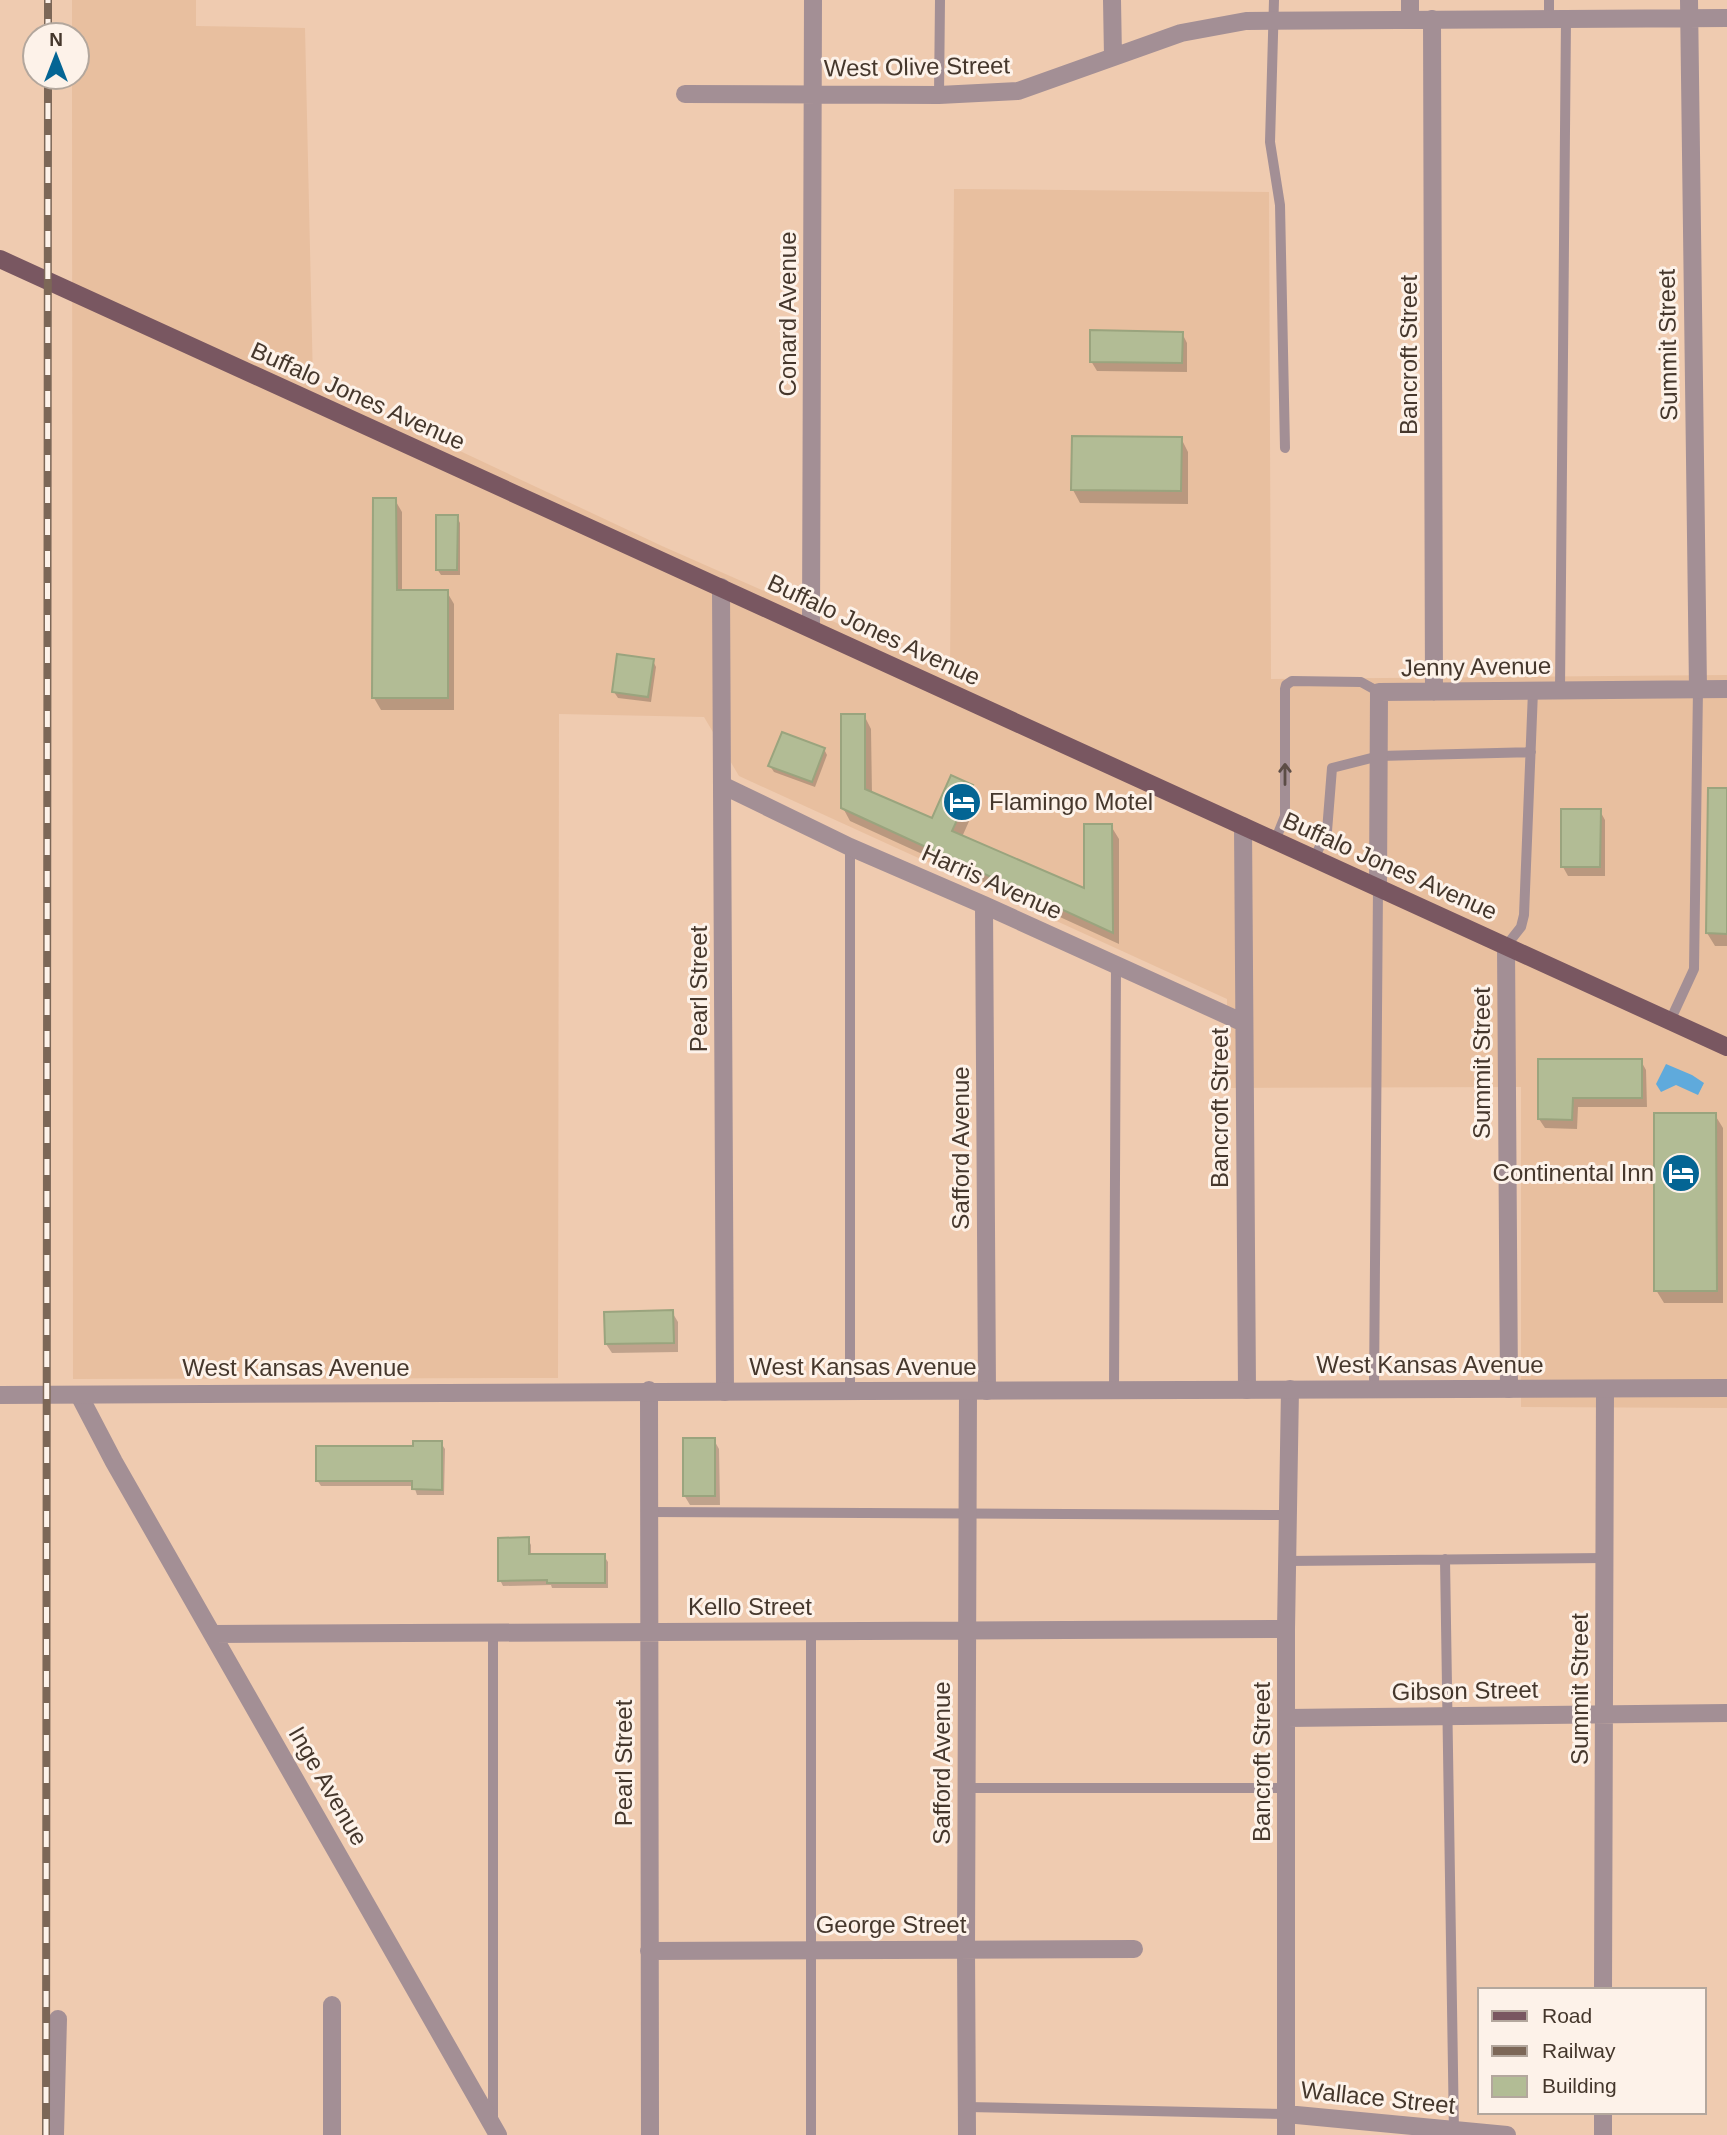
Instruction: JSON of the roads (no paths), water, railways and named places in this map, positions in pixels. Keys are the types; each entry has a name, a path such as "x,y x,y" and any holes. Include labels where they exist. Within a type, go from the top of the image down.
{"main road":[{"name":"Buffalo Jones Avenue","path":"0,260 1727,1047"}],"street":[{"name":"Conard Avenue","path":"811,628 813,0"},
{"path":"1112,0 1113,57"},
{"path":"1410,0 1410,19"},
{"name":"Summit Street","path":"1689,0 1698,689"},
{"name":"West Olive Street","path":"685,94 939,94 1018,91 1181,33 1247,21 1727,18"},
{"name":"Bancroft Street","path":"1432,19 1434,692"},
{"name":"Pearl Street","path":"721,587 725,1392"},
{"name":"Jenny Avenue","path":"1378,887 1379,692 1727,689"},
{"name":"Harris Avenue","path":"722,785 850,847 1244,1023"},
{"name":"Bancroft Street","path":"1243,826 1247,1390"},
{"name":"Safford Avenue","path":"984,905 987,1391"},
{"name":"Summit Street","path":"1506,946 1509,1389"},
{"name":"West Kansas Avenue","path":"0,1395 649,1390 850,1392 1727,1388"},
{"name":"Bancroft Street","path":"1286,2135 1286,1629 1290,1389"},
{"name":"Summit Street","path":"1604,1988 1605,1389"},
{"name":"Pearl Street","path":"649,1390 650,2135"},
{"name":"Safford Avenue","path":"967,2135 968,1391"},
{"name":"Inge Avenue","path":"79,1395 114,1462 495,2130"},
{"name":"Kello Street","path":"213,1634 1286,1629"},
{"name":"Gibson Street","path":"1287,1718 1727,1713"},
{"name":"George Street","path":"649,1951 1133,1949"},
{"path":"332,2005 332,2135"},
{"path":"55,2135 58,2019"},
{"name":"Wallace Street","path":"1286,2114 1507,2135"},
{"path":"1603,2114 1603,2135"}],"lane":[{"path":"939,94 940,0"},
{"path":"1274,0 1270,142 1280,205 1285,448"},
{"path":"1549,0 1558,19 1560,690"},
{"path":"1275,841 1285,816 1286,685 1292,681 1361,682 1379,692"},
{"path":"1670,1021 1694,969 1698,689"},
{"path":"1506,946 1521,927 1524,915 1533,691"},
{"path":"1314,859 1327,831 1332,768 1379,756 1531,752"},
{"path":"850,847 850,1392"},
{"path":"1374,1389 1378,887"},
{"path":"1114,1390 1116,964"},
{"path":"649,1512 1288,1515"},
{"path":"1287,1561 1605,1558"},
{"path":"1445,1559 1454,2132"},
{"path":"493,1632 495,2130"},
{"path":"811,1632 811,2135"},
{"path":"967,1788 1287,1788"},
{"path":"967,2107 1286,2114"}],"water":[{"path":"1666,1064 1704,1083 1698,1095 1676,1085 1661,1092 1656,1084"}],"railway":[{"path":"48,0 48,21"},
{"path":"46,2135 48,91"}],"place":[{"name":"Flamingo Motel","path":"962,802"},
{"name":"Continental Inn","path":"1681,1173"}]}
